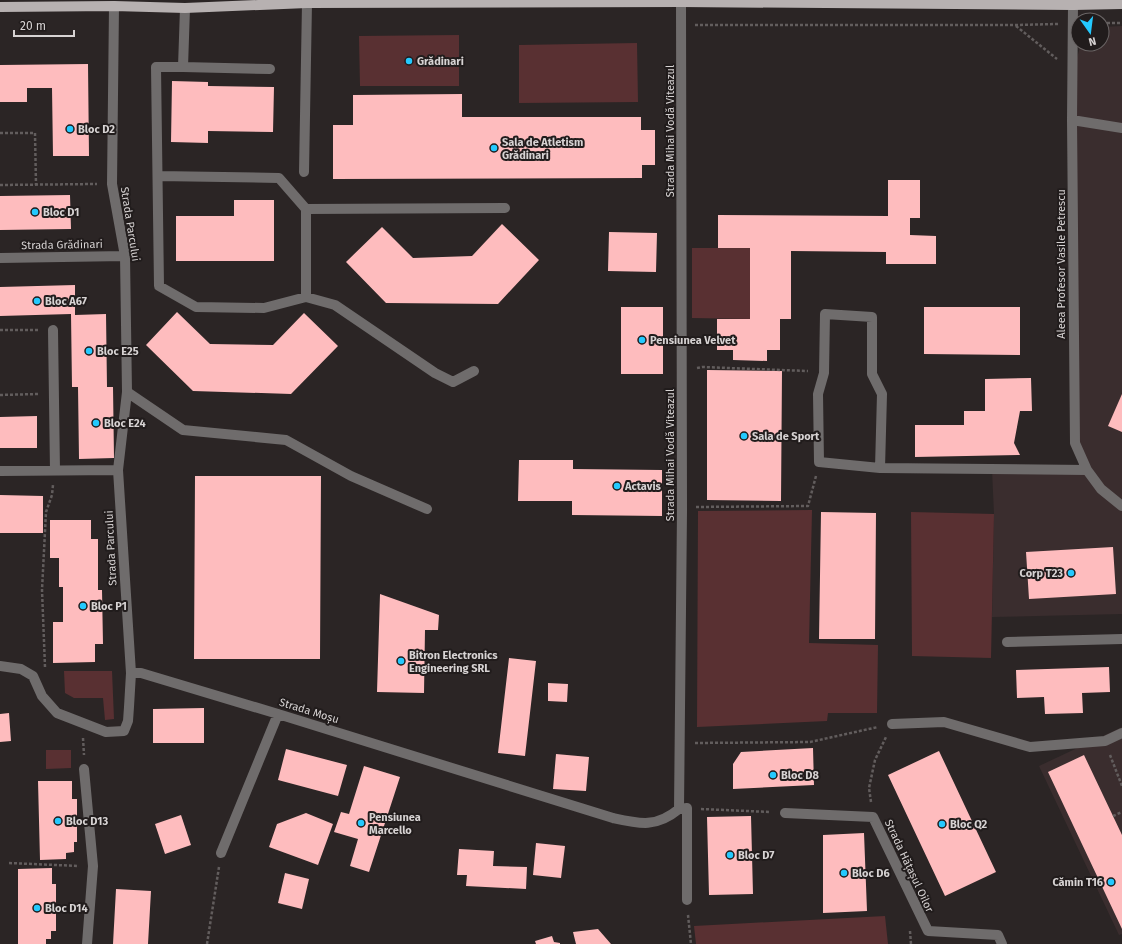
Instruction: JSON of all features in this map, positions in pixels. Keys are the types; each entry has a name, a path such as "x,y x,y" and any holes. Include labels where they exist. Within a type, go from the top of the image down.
{"main road":[{"path":"0,7 114,6 185,8 308,3 681,2 1073,5 1122,4"}],"street":[{"name":"Strada Mihai Vodă Viteazul","path":"681,2 682,510 680,743 687,900"},
{"path":"304,172 308,3"},
{"name":"Aleea Profesor Vasile Petrescu","path":"1073,5 1073,12"},
{"name":"Strada Parcului","path":"114,6 112,184 125,256 127,392 118,470 130,673"},
{"path":"183,67 185,8"},
{"name":"Aleea Profesor Vasile Petrescu","path":"1073,52 1072,120 1075,443 1086,470 1101,489 1122,506"},
{"path":"270,69 156,67 159,286 196,307 264,308 306,297 335,305 435,373 453,382 474,371"},
{"path":"1072,120 1122,128"},
{"path":"158,176 279,178 306,209 306,297"},
{"path":"306,209 505,208"},
{"name":"Strada Grădinari","path":"0,258 125,256"},
{"path":"880,468 882,394 872,374 872,317 825,314 824,373 818,394 819,462 880,468 1086,470"},
{"path":"53,330 55,471"},
{"path":"127,392 184,430 286,440 350,476 427,509"},
{"path":"0,471 118,470"},
{"path":"1007,642 1122,639"},
{"path":"0,666 21,669 33,676 42,696 57,713 106,732 124,731 128,721 130,673"},
{"name":"Strada Moșu","path":"130,673 141,673 278,714 613,818 639,824 650,823 662,819 683,808"},
{"path":"221,853 278,714"},
{"path":"892,724 944,722 1030,746 1105,741 1122,733"},
{"path":"84,769 94,866 86,944"},
{"name":"Strada Hățașul Oilor","path":"785,813 873,817 928,932 998,935 1002,944"}],"path":[{"path":"682,25 1015,25 1070,23"},
{"path":"1110,23 1122,23"},
{"path":"1015,25 1073,72"},
{"path":"0,133 35,133 36,185"},
{"path":"0,185 112,184"},
{"path":"0,330 53,330"},
{"path":"702,367 808,371"},
{"path":"0,394 54,394"},
{"path":"697,506 808,506 819,462"},
{"path":"46,664 42,590 46,512 52,495 55,471"},
{"path":"680,743 810,742 892,724"},
{"path":"873,817 868,788 875,760 892,724"},
{"path":"1105,741 1122,786"},
{"path":"683,808 785,813"},
{"path":"1113,816 1122,812"},
{"path":"207,944 221,853"},
{"path":"9,862 94,866"},
{"path":"687,900 691,944"},
{"path":"910,927 910,944"}],"shaded area":[{"path":"1122,26 1122,614 992,617 994,514 992,470 1086,470 1075,443 1073,71 1079,52 1110,52 1110,27"},
{"name":"Grădinari","path":"459,35 459,86 360,86 359,36"},
{"path":"637,43 638,102 519,103 519,45"},
{"path":"692,248 750,248 750,319 692,318"},
{"path":"812,510 809,643 878,645 877,713 828,713 827,721 697,727 698,511"},
{"path":"911,512 994,514 991,658 912,656"},
{"path":"64,671 112,671 114,719 105,720 103,698 74,698 65,693"},
{"path":"1122,727 1122,934 1119,935 1039,766"},
{"path":"46,750 71,750 71,768 46,769"},
{"path":"885,916 888,944 696,944 694,926"}],"building":[{"name":"Bloc D2","path":"88,64 89,156 53,156 52,88 27,88 27,102 0,102 0,65"},
{"path":"172,81 208,82 208,86 274,87 273,132 208,131 208,143 171,142"},
{"name":"Sala de Atletism Grădinari","path":"462,94 462,117 641,117 641,130 655,130 655,165 642,165 642,178 333,179 333,125 353,125 353,95"},
{"path":"888,180 920,180 920,218 910,218 910,235 936,236 936,264 886,264 886,252 791,251 791,319 780,319 780,350 767,350 767,361 733,360 733,350 717,350 717,319 750,319 750,248 718,248 718,215 888,216"},
{"name":"Bloc D1","path":"70,195 71,229 0,230 0,196"},
{"path":"234,200 274,200 274,261 176,261 176,216 234,216"},
{"path":"502,224 539,260 498,304 386,303 346,262 382,227 413,258 472,256"},
{"path":"609,232 657,233 656,272 608,271"},
{"path":"75,285 75,315 106,314 107,387 113,387 114,458 79,459 78,387 72,387 71,314 0,316 0,287"},
{"name":"Pensiunea Velvet","path":"621,307 663,307 663,374 621,374"},
{"path":"924,307 1020,307 1020,355 924,354"},
{"path":"177,312 210,344 273,345 304,313 338,346 291,394 193,391 146,345"},
{"name":"Sala de Sport","path":"707,370 782,371 781,501 707,500"},
{"path":"1031,378 1032,411 1020,411 1014,443 1020,455 915,457 915,425 964,425 964,411 985,411 985,379"},
{"path":"1122,394 1122,432 1108,426"},
{"path":"37,416 37,448 0,448 0,417"},
{"name":"Actavis","path":"519,460 573,460 573,469 662,470 662,516 572,515 572,501 518,501"},
{"path":"195,476 321,476 320,659 194,659"},
{"path":"0,495 43,496 43,533 0,533"},
{"path":"821,512 876,513 875,639 819,639"},
{"name":"Bloc P1","path":"50,520 91,520 91,539 98,539 98,590 102,590 103,644 95,644 95,662 53,663 53,622 63,622 63,587 59,587 59,558 50,558"},
{"name":"Corp T23","path":"1113,547 1116,594 1029,599 1026,552"},
{"name":"Bitron Electronics Engineering SRL","path":"380,594 439,615 438,630 425,630 424,693 377,692"},
{"path":"509,658 536,661 525,756 498,753"},
{"path":"1109,667 1110,692 1082,693 1083,713 1045,714 1044,697 1017,698 1016,670"},
{"path":"548,683 568,684 567,702 548,701"},
{"path":"204,708 204,743 153,743 153,709"},
{"path":"9,713 11,741 0,742 0,714"},
{"name":"Bloc D8","path":"813,748 814,785 733,789 733,764 741,752"},
{"path":"286,749 347,765 338,796 278,780"},
{"name":"Bloc Q2","path":"939,751 996,872 945,896 888,775"},
{"path":"556,754 589,757 586,791 553,789"},
{"name":"Cămin T16","path":"1084,755 1122,835 1122,929 1048,772"},
{"name":"Pensiunea Marcello","path":"364,766 400,777 369,872 350,866 358,839 334,832 341,812 349,814"},
{"name":"Bloc D13","path":"38,781 72,781 72,799 77,799 77,842 74,842 74,852 66,853 66,859 40,860"},
{"path":"306,813 333,824 318,865 269,847 277,824"},
{"path":"181,815 191,845 165,854 155,824"},
{"name":"Bloc D7","path":"751,816 753,894 709,895 707,817"},
{"name":"Bloc D6","path":"864,833 867,911 823,913 823,835"},
{"path":"536,843 565,846 561,878 533,875"},
{"path":"459,849 494,851 493,866 527,867 526,889 466,886 467,875 457,875"},
{"name":"Bloc D14","path":"52,868 52,884 56,884 56,931 51,931 51,939 46,939 46,944 18,944 18,869"},
{"path":"285,873 309,879 302,909 278,903"},
{"path":"116,889 151,891 148,944 113,944"},
{"path":"598,929 611,944 576,944 573,932"},
{"path":"552,936 554,942 560,944 536,944 535,941"}],"place":[{"name":"Grădinari","path":"409,61"},
{"name":"Bloc D2","path":"70,129"},
{"name":"Sala de Atletism Grădinari","path":"494,148"},
{"name":"Bloc D1","path":"35,212"},
{"name":"Bloc A67","path":"37,301"},
{"name":"Pensiunea Velvet","path":"642,340"},
{"name":"Bloc E25","path":"89,351"},
{"name":"Bloc E24","path":"96,423"},
{"name":"Sala de Sport","path":"744,436"},
{"name":"Actavis","path":"617,486"},
{"name":"Corp T23","path":"1071,573"},
{"name":"Bloc P1","path":"83,606"},
{"name":"Bitron Electronics Engineering SRL","path":"401,661"},
{"name":"Bloc D8","path":"773,775"},
{"name":"Bloc D13","path":"58,821"},
{"name":"Pensiunea Marcello","path":"361,823"},
{"name":"Bloc Q2","path":"942,824"},
{"name":"Bloc D7","path":"730,855"},
{"name":"Bloc D6","path":"844,873"},
{"name":"Cămin T16","path":"1111,882"},
{"name":"Bloc D14","path":"37,908"}]}
